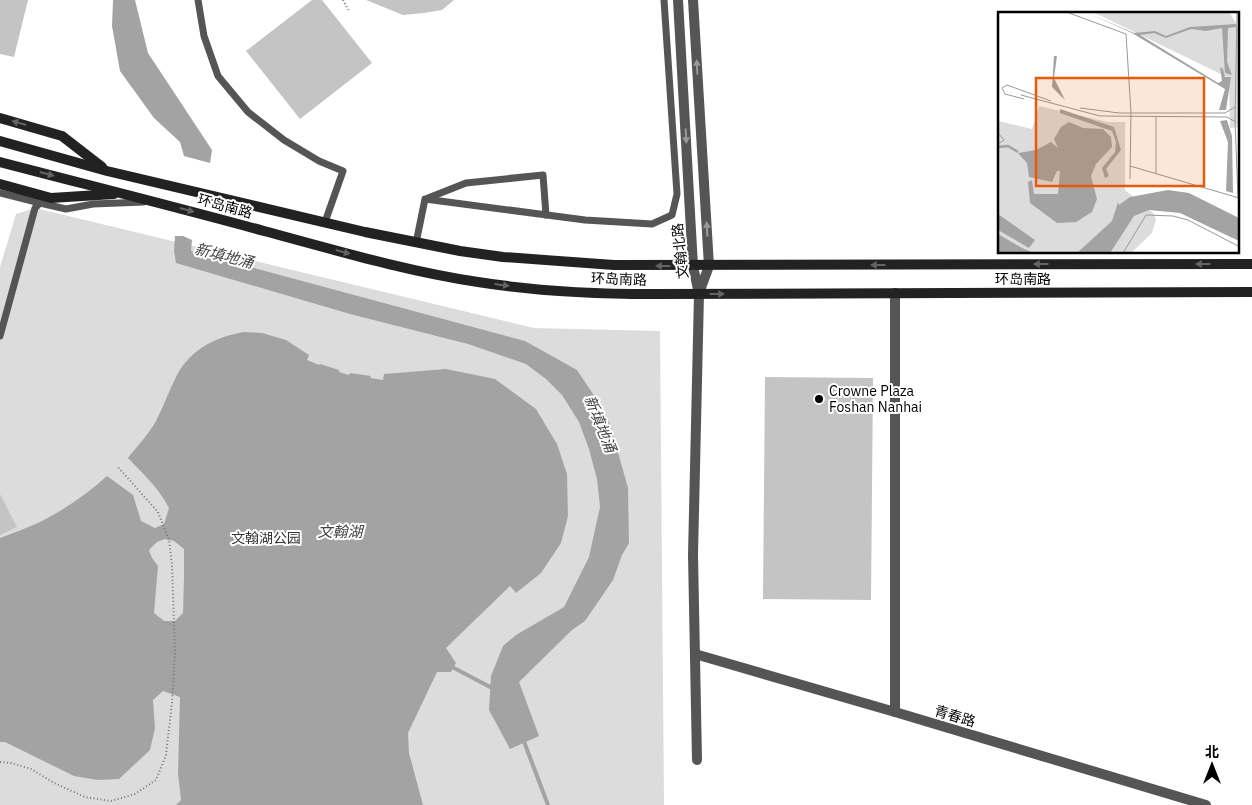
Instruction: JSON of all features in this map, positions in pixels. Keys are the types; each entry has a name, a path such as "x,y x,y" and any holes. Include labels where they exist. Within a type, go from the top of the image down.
{"main road":[{"path":"0,118 62,136 107,171"},
{"name":"环岛南路","path":"0,141 107,171 325,222 416,243 503,258 614,266 1252,264"},
{"name":"环岛南路","path":"0,162 380,263 478,282 519,287 608,294 1252,292"},
{"path":"0,184 51,198 122,194"}],"street":[{"name":"文翰北路","path":"678,0 693,266 699,294"},
{"name":"文翰北路","path":"693,0 709,266 699,294"},
{"path":"895,293 895,712"},
{"path":"697,760 693,555 699,294"},
{"name":"青春路","path":"695,654 1206,805"}],"lane":[{"path":"198,0 204,36 218,76 248,112 284,140 319,161 343,171 325,222"},
{"path":"425,199 585,220 652,224 672,215 677,194 664,0"},
{"path":"425,199 466,184 543,175 546,215"},
{"path":"0,193 66,210 93,204 155,202"},
{"path":"416,243 425,199"},
{"path":"0,336 35,208 40,203"}],"path":[{"path":"343,0 349,11"},
{"path":"0,762 31,769 54,783 85,797 111,802 135,794 156,780 166,755 175,652 172,565 169,540 158,512 117,466"}],"green space":[{"name":"文翰湖公园","path":"35,208 534,328 660,331 664,805 0,805 0,267 16,214"}],"water":[{"path":"113,0 135,0 148,53 212,150 210,163 184,156 180,142 154,118 120,71 112,26"},
{"path":"175,236 183,236 192,240 191,251 525,341 577,370 601,406 610,424 628,488 629,543 622,555 613,580 585,621 572,630 519,682 539,736 510,749 489,710 491,676 503,646 516,635 564,607 589,557 600,507 597,479 579,422 562,395 546,379 526,364 468,344 350,314 176,263 174,251"},
{"name":"文翰湖","path":"245,332 262,333 286,340 309,355 307,360 349,375 350,373 371,376 370,378 383,380 384,374 446,369 495,379 536,409 557,444 567,474 568,516 561,543 541,573 516,593 510,586 446,648 456,663 451,672 437,672 408,733 409,753 423,805 176,805 181,800 178,773 180,697 163,691 153,700 155,728 150,750 119,779 98,780 74,776 5,742 0,742 0,538 35,524 58,512 107,476 133,495 141,521 155,528 164,524 169,508 156,488 128,458 153,426 183,366 197,351 206,345","holes":["165,539 174,541 184,549 183,613 175,621 164,621 154,613 158,566 149,550 157,542"]}],"building":[{"path":"0,0 28,0 14,57 0,54"},
{"path":"312,0 322,0 372,63 300,119 246,51"},
{"path":"366,0 454,0 442,10 403,15"},
{"path":"765,377 873,378 871,600 763,599"},
{"path":"0,494 17,527 0,535"}],"waterway":[{"path":"454,668 494,689"},
{"name":"新填地涌","path":"523,739 548,805"}],"place":[{"name":"Crowne Plaza Foshan Nanhai","path":"819,399"}]}
